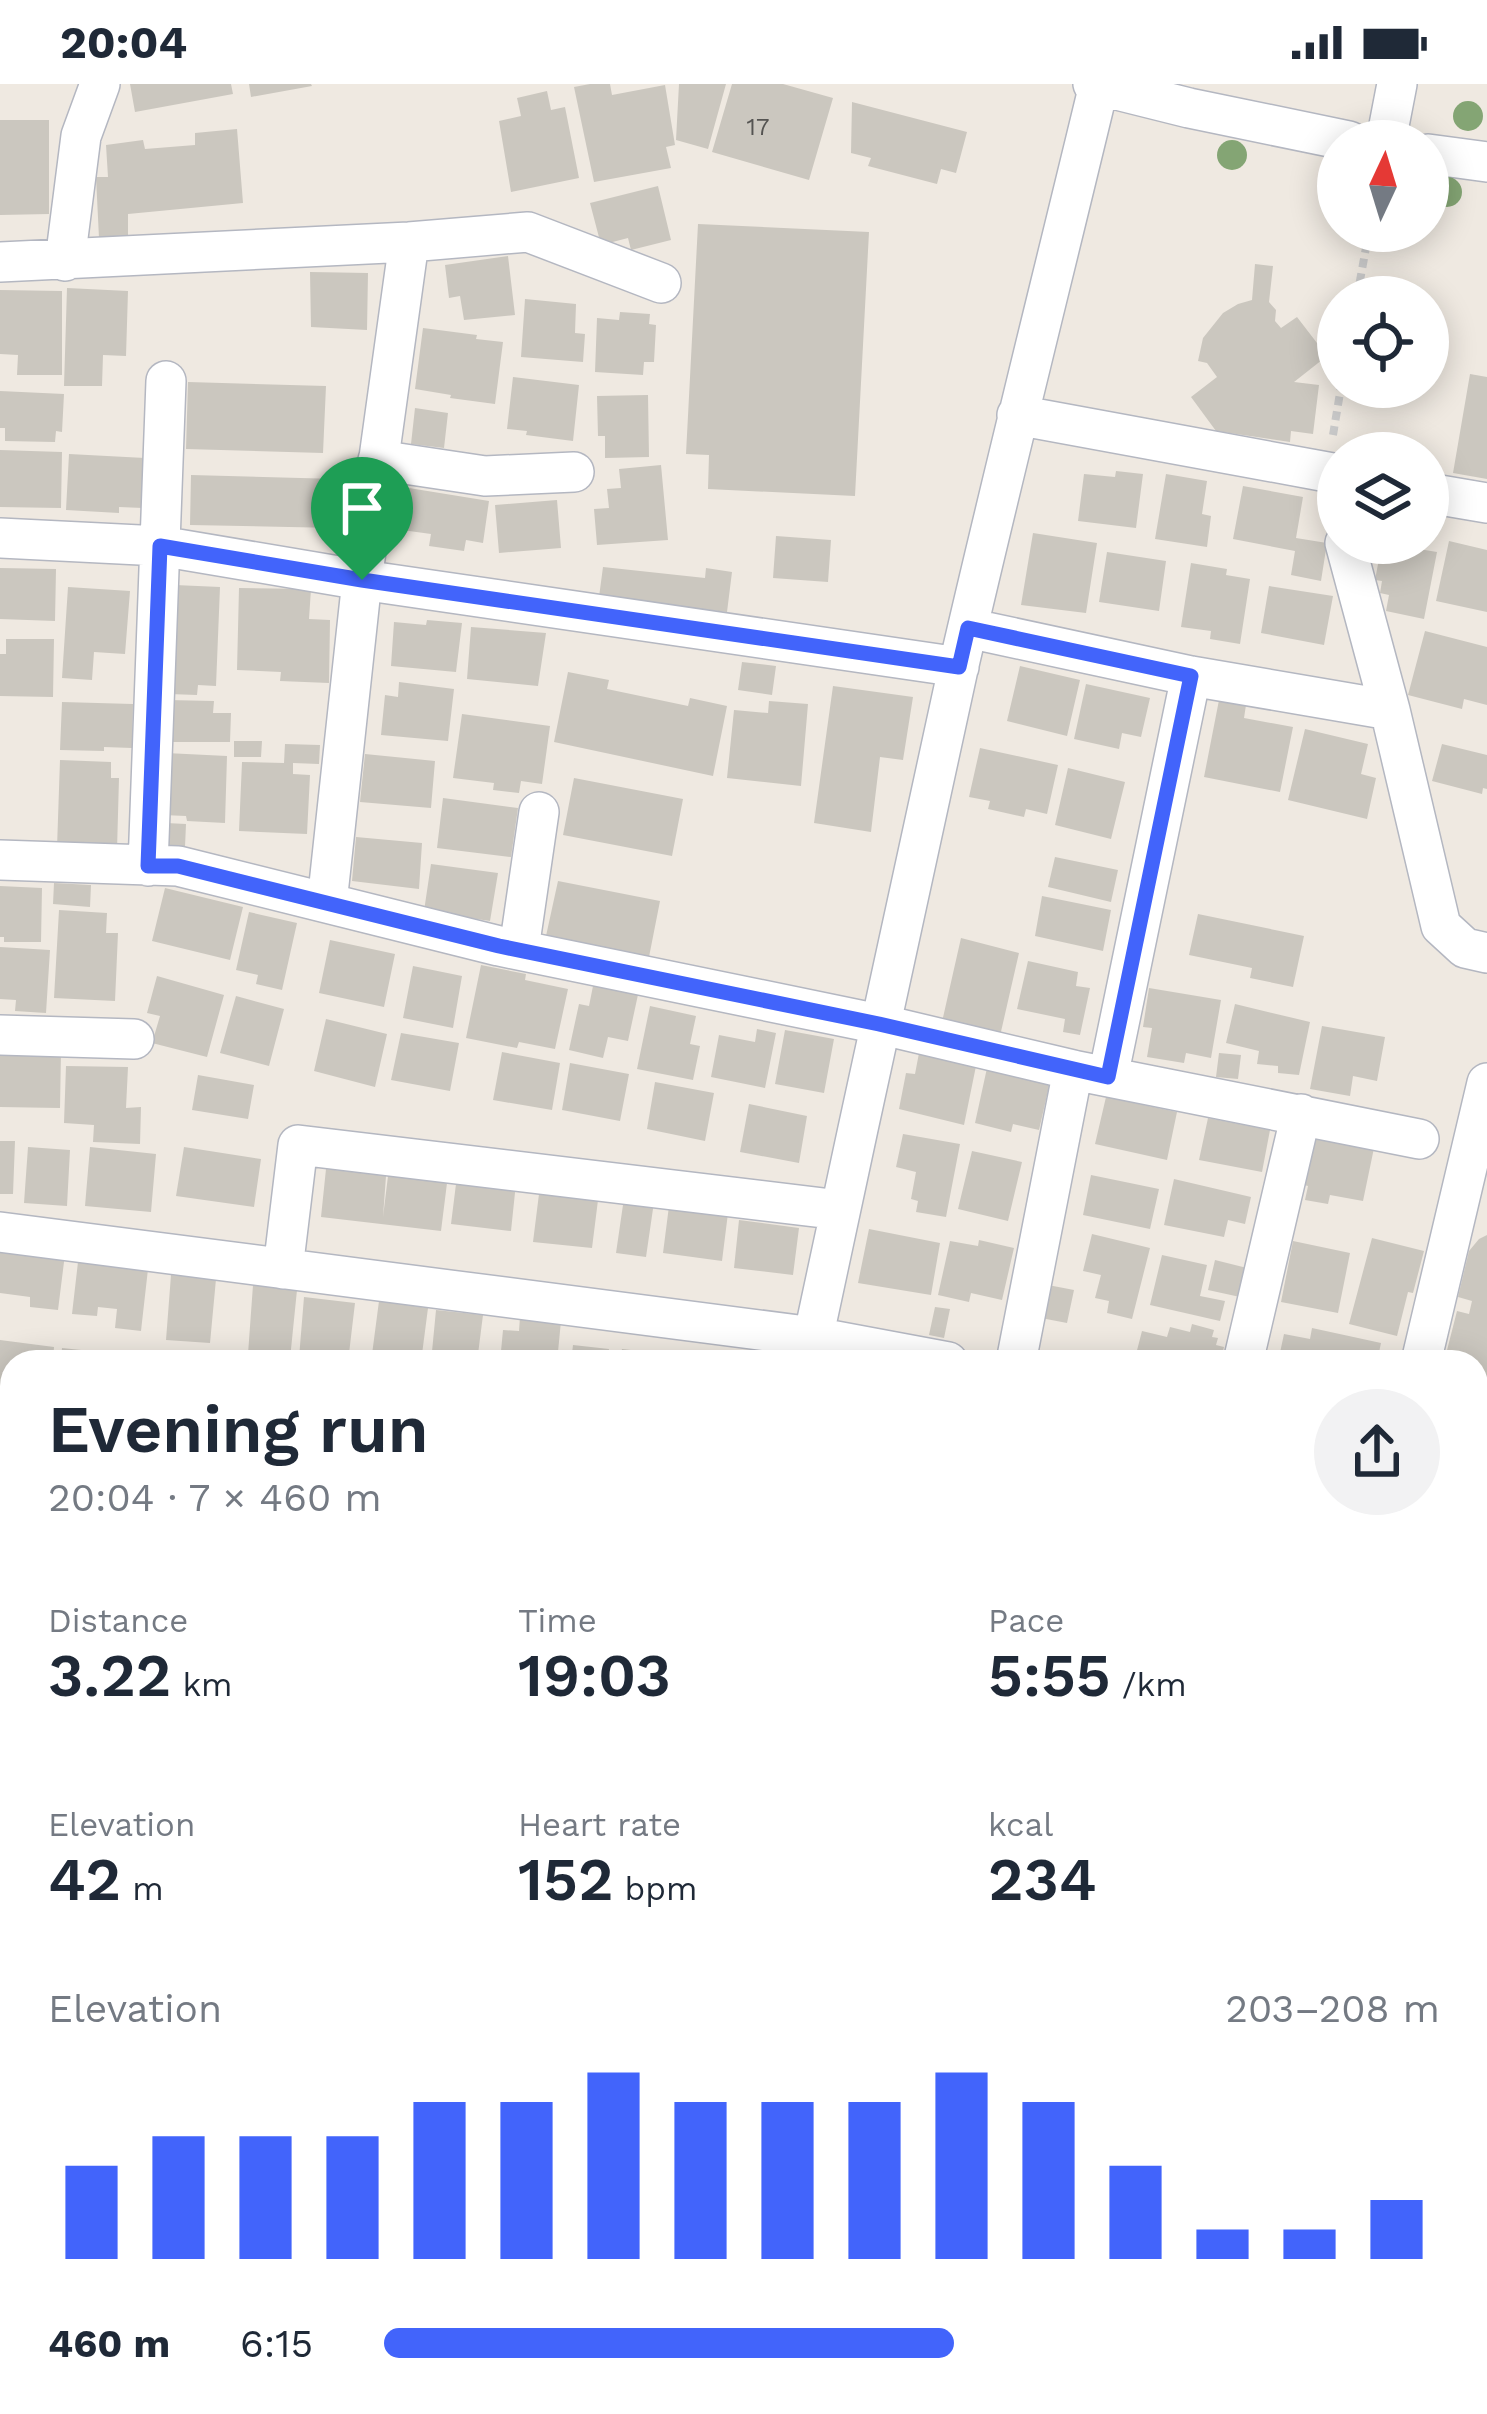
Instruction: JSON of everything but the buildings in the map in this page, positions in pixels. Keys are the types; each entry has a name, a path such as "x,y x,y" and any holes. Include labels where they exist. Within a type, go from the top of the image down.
{"street":[{"path":"65,261 81,136 100,84"},
{"path":"1390,120 1396,84"},
{"path":"0,1232 284,1269 811,1349 963,648 1096,85 1317,134"},
{"path":"1449,157 1487,162"},
{"path":"0,262 528,232 662,283"},
{"path":"327,903 362,580 409,242"},
{"path":"148,866 166,381"},
{"path":"1017,415 1317,470"},
{"path":"379,460 485,476 574,472"},
{"path":"1449,497 1487,503"},
{"path":"0,538 160,546 362,580 1191,676 1390,710"},
{"path":"1351,564 1441,926 1465,948 1487,953"},
{"path":"1019,1350 1191,676"},
{"path":"519,950 539,812"},
{"path":"0,860 178,866 519,950 1419,1139"},
{"path":"0,1036 134,1039"},
{"path":"1424,1350 1487,1083"},
{"path":"1247,1350 1301,1114"},
{"path":"284,1269 298,1144 840,1210"}],"route":[{"path":"160,546 362,580 959,667 968,628 1191,676 1108,1077 879,1024 499,946 178,866 148,866 160,546"}]}
